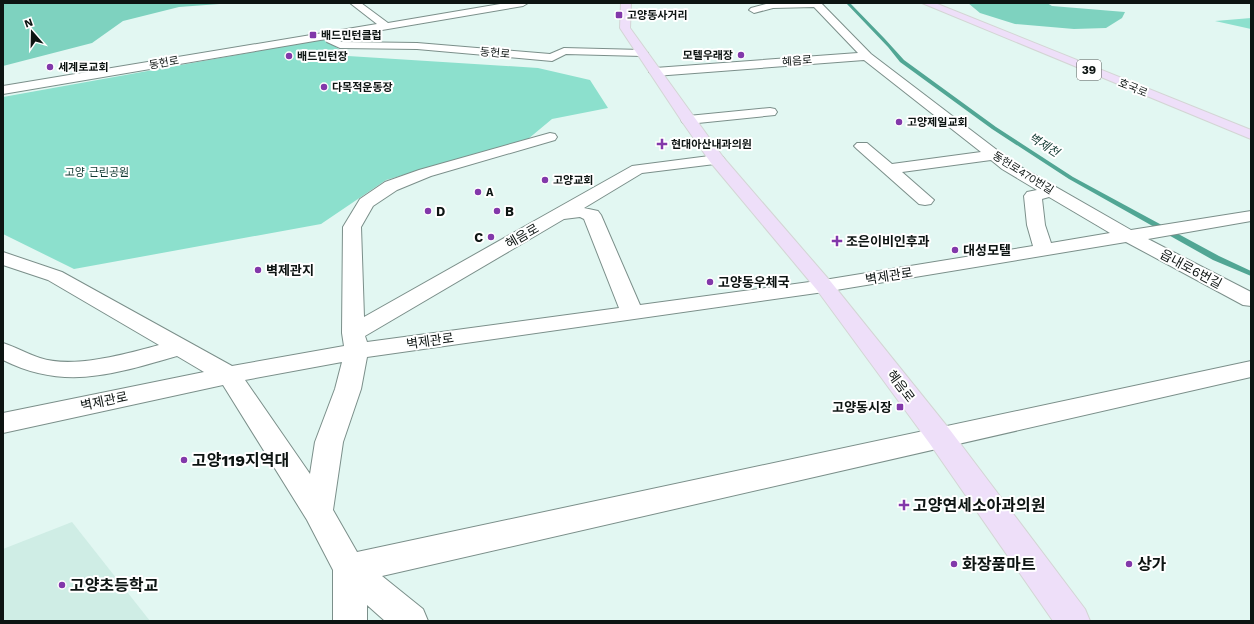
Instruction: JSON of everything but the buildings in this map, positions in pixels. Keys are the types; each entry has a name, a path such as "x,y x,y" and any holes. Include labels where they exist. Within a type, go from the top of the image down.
{"main road":[{"name":"혜음로","path":"626,3 625,28 688,120 717,160 824,286 940,437 1074,621"},
{"name":"호국로","path":"927,3 1251,135"},
{"name":"호국로","path":"943,3 1251,127"}],"street":[{"path":"355,3 386,26"},
{"name":"동헌로","path":"3,90 523,3"},
{"path":"754,10 772,4 816,4"},
{"name":"동헌로470번길","path":"816,4 867,56 1008,166 1051,191 1138,235"},
{"name":"동헌로","path":"325,36 340,45 417,46 552,58 564,51 642,52"},
{"name":"혜음로","path":"655,72 867,56"},
{"path":"688,120 770,112"},
{"path":"318,510 330,442 348,389 355,342 352,227 366,203 391,186 424,173 550,137"},
{"path":"862,146 924,200"},
{"path":"888,168 994,155"},
{"name":"혜음로","path":"355,342 559,214 638,169 717,160"},
{"path":"1044,251 1036,225 1033,196 1051,191"},
{"path":"559,214 580,212 592,215 632,313"},
{"name":"벽제관로","path":"3,422 230,375 355,342 632,313 824,286 1250,216"},
{"name":"읍내로6번길","path":"1138,235 1251,300"},
{"path":"3,258 55,276 230,375 318,510 349,569 411,621"},
{"path":"3,351 39,367 80,370 129,361 179,347"},
{"path":"349,569 1251,369"},
{"path":"349,569 350,621"}],"shaded area":[{"name":"고양초등학교","path":"72,522 150,621 3,621 3,549"}],"green space":[{"path":"3,3 233,3 179,7 123,21 92,43 3,66"},
{"path":"968,3 1047,3 1052,6 1125,12 1122,18 1106,28 1074,29 1015,24 980,13"},
{"path":"1251,18 1251,29 1215,21"},
{"name":"고양 근린공원","path":"325,39 348,56 538,68 590,80 608,108 552,119 528,139 386,180 321,224 74,269 3,234 3,97"}],"waterway":[{"name":"벽제천","path":"848,3 902,61 994,128 1071,178 1216,258 1251,274"}],"place":[{"name":"고양동사거리","path":"619,15"},
{"name":"배드민턴클럽","path":"313,35"},
{"name":"모텔우래장","path":"741,55"},
{"name":"배드민턴장","path":"289,56"},
{"name":"세계로교회","path":"50,67"},
{"name":"다목적운동장","path":"324,87"},
{"name":"고양제일교회","path":"899,122"},
{"name":"현대아산내과의원","path":"662,144"},
{"name":"고양교회","path":"545,180"},
{"name":"A","path":"478,192"},
{"name":"D","path":"428,211"},
{"name":"B","path":"497,211"},
{"name":"C","path":"491,237"},
{"name":"조은이비인후과","path":"837,241"},
{"name":"대성모텔","path":"955,250"},
{"name":"벽제관지","path":"258,270"},
{"name":"고양동우체국","path":"710,282"},
{"name":"고양동시장","path":"900,407"},
{"name":"고양119지역대","path":"184,460"},
{"name":"고양연세소아과의원","path":"904,505"},
{"name":"화장품마트","path":"954,564"},
{"name":"상가","path":"1129,564"},
{"name":"고양초등학교","path":"62,585"}]}
